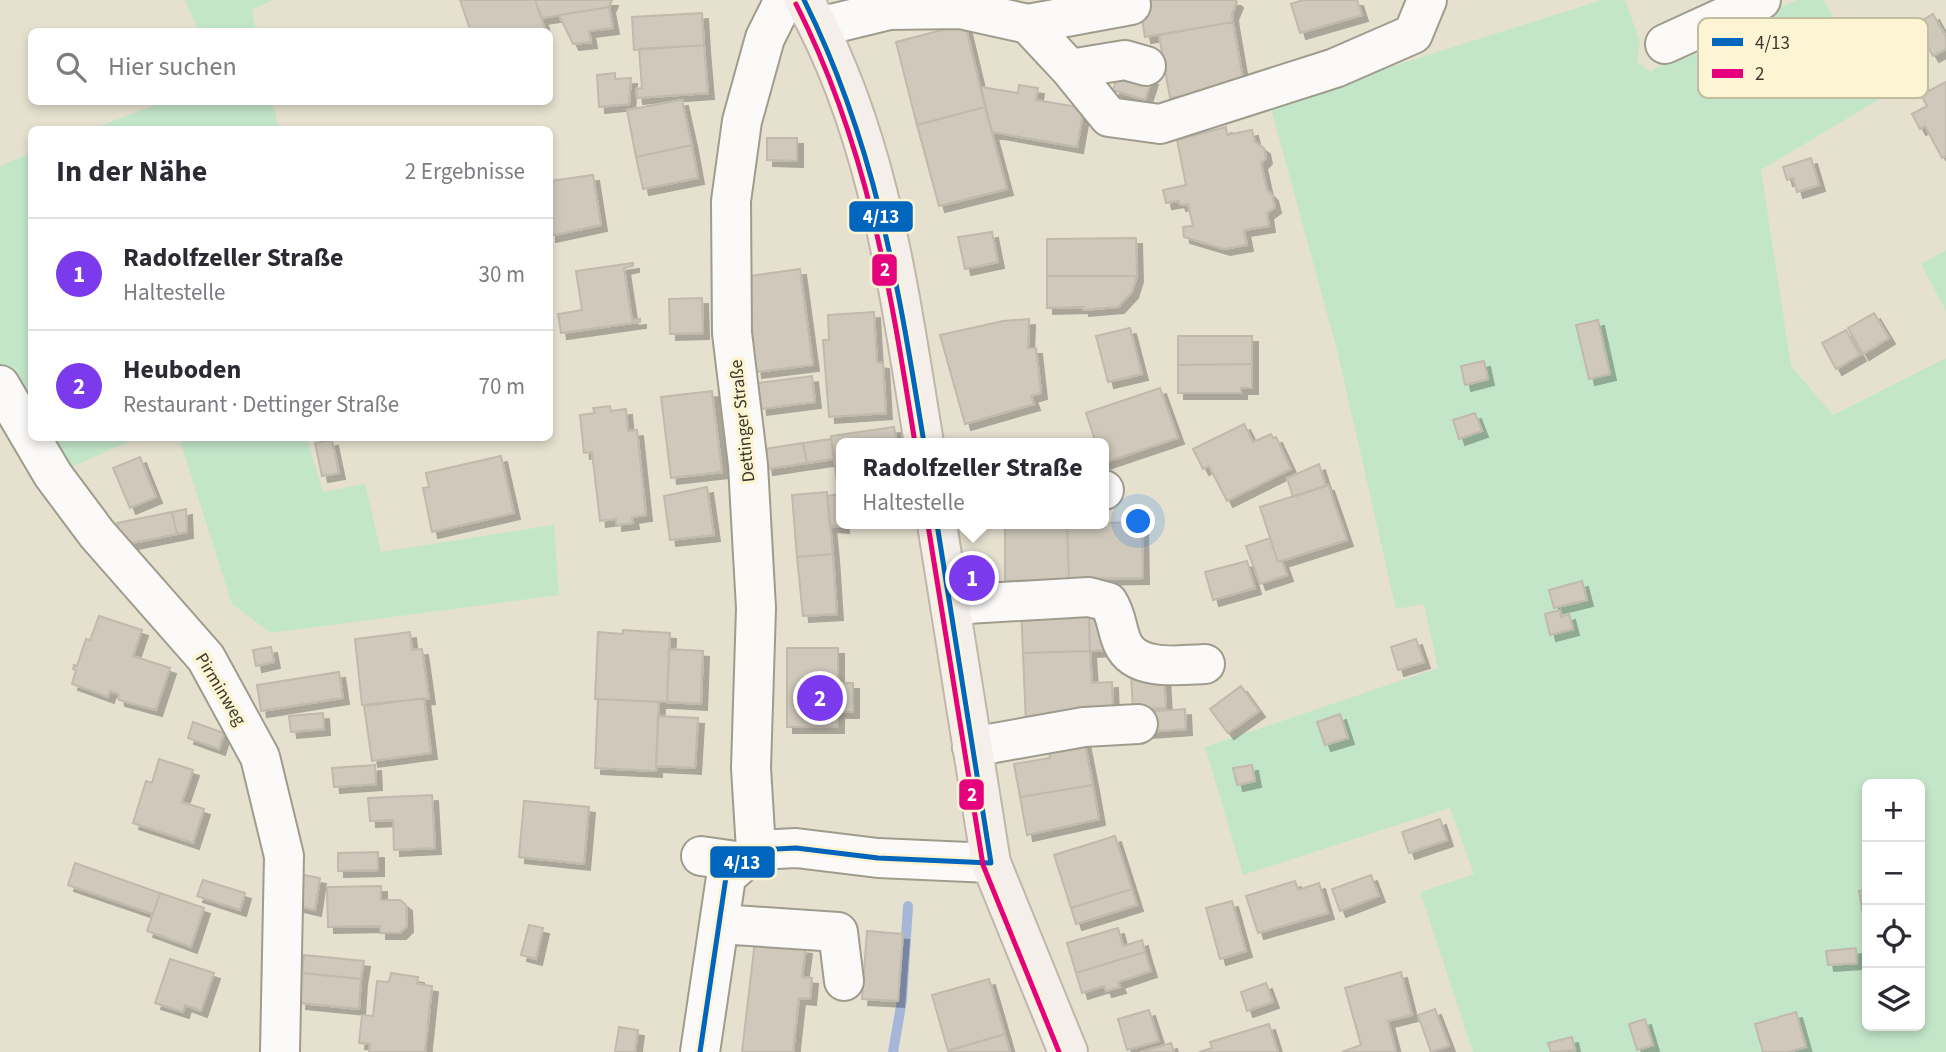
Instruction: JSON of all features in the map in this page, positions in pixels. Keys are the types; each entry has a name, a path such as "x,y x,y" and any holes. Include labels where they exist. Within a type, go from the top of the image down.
{"main road":[{"path":"812,13 837,64 874,178 895,268 923,438"},
{"path":"938,529 991,863 1068,1052"}],"street":[{"name":"Dettinger Straße","path":"750,856 756,608 748,466 732,333 731,201 742,121 765,38 783,0"},
{"path":"1028,24 1070,69 1109,117 1160,124 1287,85 1370,54 1413,34 1427,0"},
{"path":"1722,18 1761,0"},
{"path":"812,13 948,9 1028,24 1131,5"},
{"path":"1665,44 1698,29"},
{"path":"1070,69 1125,60 1146,66"},
{"name":"Pirminweg","path":"0,385 28,433"},
{"name":"Pirminweg","path":"33,441 53,475 97,534 206,658 260,757 284,856 280,1052"},
{"path":"950,605 1088,597 1108,602 1117,617 1123,644 1133,655 1158,665 1205,664"},
{"path":"972,747 1084,727 1138,724"},
{"path":"701,856 750,856 796,848 878,858 991,863"},
{"path":"700,1052 726,877 750,856"},
{"path":"719,924 838,932 844,981"}],"green space":[{"path":"185,0 273,0 252,10 255,28 197,28"},
{"path":"1602,0 1625,0 1640,42 1637,62 1651,72 1698,42 1698,98 1882,98 1761,170 1791,366 1833,415 1946,358 1946,1052 1473,1052 1420,892 1474,874 1450,808 1243,875 1205,747 1438,668 1424,604 1396,609 1337,350 1270,105"},
{"path":"1797,0 1823,0 1835,18 1755,18"},
{"path":"155,105 273,105 278,126 100,126"},
{"path":"28,154 28,433 0,385 0,166"},
{"path":"1946,250 1946,311 1921,264"},
{"path":"33,441 130,441 53,475"},
{"path":"180,441 308,441 323,492 365,484 381,552 554,525 559,595 271,633 232,604"}],"building":[{"path":"460,0 535,0 545,28 470,28"},
{"path":"535,0 612,0 609,7 542,18"},
{"path":"1139,0 1237,2 1232,14 1233,22 1145,37"},
{"path":"1303,0 1357,0 1362,15 1300,33 1291,4"},
{"path":"609,7 613,28 589,31 591,42 573,44 559,15"},
{"path":"702,13 704,45 634,50 632,17"},
{"path":"1933,14 1946,37 1946,49 1933,56 1928,47 1926,18"},
{"path":"1233,22 1244,85 1170,98 1159,35"},
{"path":"965,24 985,107 917,125 896,42"},
{"path":"704,45 708,93 637,98 636,89 642,88 639,49"},
{"path":"1120,69 1152,79 1145,100 1113,90"},
{"path":"615,73 615,79 631,78 629,104 599,107 597,75"},
{"path":"1946,82 1946,156 1942,158 1925,126 1920,129 1912,114 1927,106 1923,98 1928,98 1928,91"},
{"path":"1019,85 1038,88 1036,100 1084,108 1077,147 992,132 981,87 1018,93"},
{"path":"682,100 692,145 636,157 627,110"},
{"path":"985,107 1007,189 939,206 917,125"},
{"path":"1226,127 1227,135 1252,130 1255,142 1264,148 1266,158 1261,163 1267,190 1272,195 1275,207 1267,213 1269,226 1244,230 1247,245 1224,249 1184,237 1183,227 1193,226 1188,204 1180,205 1179,201 1166,203 1163,190 1186,185 1177,140"},
{"path":"767,138 797,138 797,161 767,160"},
{"path":"692,145 698,178 643,189 636,157"},
{"path":"1811,158 1819,185 1797,192 1793,178 1787,180 1783,167"},
{"path":"593,175 601,225 553,235 553,181"},
{"path":"992,232 998,262 965,269 958,237"},
{"path":"1136,238 1137,276 1047,276 1047,239"},
{"path":"633,263 633,266 624,268 632,320 640,319 640,322 561,333 558,314 582,310 576,271"},
{"path":"800,269 813,365 756,372 743,277"},
{"path":"1047,276 1137,276 1132,292 1118,307 1083,310 1083,307 1047,308"},
{"path":"702,298 703,333 670,334 669,299"},
{"path":"874,312 877,362 883,363 886,413 829,417 823,340 829,340 828,315"},
{"path":"1874,313 1889,338 1863,354 1848,328"},
{"path":"1029,319 1028,348 1036,348 1041,393 1031,396 1034,404 965,424 940,335 1003,321"},
{"path":"1598,320 1610,374 1589,379 1576,325"},
{"path":"1130,328 1142,374 1108,382 1096,336"},
{"path":"1846,330 1860,355 1836,369 1822,343"},
{"path":"1178,336 1252,336 1252,364 1178,365"},
{"path":"1484,361 1488,379 1465,385 1461,366"},
{"path":"1252,364 1252,388 1241,388 1241,393 1178,393 1178,365"},
{"path":"812,376 815,402 761,409 758,383"},
{"path":"1160,388 1178,438 1109,461 1109,438 1094,438 1086,413"},
{"path":"712,391 722,472 671,478 661,397"},
{"path":"610,406 611,411 626,409 628,431 637,430 646,515 632,517 633,523 616,525 616,519 600,521 592,452 584,453 580,415 595,413 593,408"},
{"path":"1475,413 1482,431 1459,439 1453,420"},
{"path":"1244,424 1253,442 1271,434 1273,438 1276,437 1291,469 1227,501 1209,466 1203,469 1193,449"},
{"path":"894,427 896,438 836,438 836,473 831,436"},
{"path":"831,439 834,459 807,463 803,443"},
{"path":"332,441 339,473 322,476 315,443"},
{"path":"803,443 807,463 767,469 764,449"},
{"path":"501,456 514,513 432,532 423,488 429,487 426,473"},
{"path":"140,457 156,497 130,508 113,468"},
{"path":"1319,464 1326,486 1293,497 1287,478"},
{"path":"1328,485 1347,540 1278,562 1260,507"},
{"path":"707,487 714,535 670,540 664,496"},
{"path":"827,492 833,554 797,557 792,495"},
{"path":"836,494 836,526 830,526 827,496"},
{"path":"186,509 187,532 177,534 172,512"},
{"path":"172,512 177,534 122,545 117,523"},
{"path":"1142,522 1143,578 1069,579 1067,529 1109,529 1109,523"},
{"path":"1005,529 1067,529 1069,579 1005,581"},
{"path":"1270,538 1278,562 1282,561 1287,575 1260,584 1246,546"},
{"path":"833,554 837,614 803,616 797,557"},
{"path":"1247,561 1255,588 1213,600 1205,572"},
{"path":"1582,581 1587,600 1554,608 1549,590"},
{"path":"1088,605 1090,651 1023,653 1021,608"},
{"path":"1560,610 1561,617 1569,614 1573,629 1550,635 1545,614"},
{"path":"99,616 142,630 133,656 170,668 156,710 119,700 118,694 110,691 108,697 72,684 76,670 73,669 74,665 77,666 86,639 90,640"},
{"path":"1089,619 1106,619 1107,650 1090,651"},
{"path":"623,630 670,633 667,702 595,699 598,632 623,634"},
{"path":"410,632 412,650 422,649 429,698 362,705 355,639"},
{"path":"1416,639 1424,662 1398,670 1391,647"},
{"path":"271,647 274,662 256,666 253,650"},
{"path":"787,648 838,648 838,683 853,683 853,712 838,712 838,727 787,727"},
{"path":"669,649 703,651 701,704 667,702"},
{"path":"1090,651 1092,683 1112,682 1113,711 1026,725 1023,653"},
{"path":"339,672 343,698 261,711 257,685"},
{"path":"1164,674 1166,708 1133,710 1131,676"},
{"path":"1241,686 1259,711 1228,733 1210,709"},
{"path":"424,698 431,753 372,761 364,706"},
{"path":"598,699 659,702 656,771 595,768"},
{"path":"1185,709 1186,729 1147,732 1145,712"},
{"path":"323,713 324,729 291,732 289,716"},
{"path":"1340,714 1348,738 1325,745 1317,722"},
{"path":"658,716 698,718 695,768 656,766"},
{"path":"193,722 224,733 219,749 188,738"},
{"path":"1083,734 1093,785 1020,797 1014,764 1050,758 1047,740"},
{"path":"159,759 193,770 182,802 204,809 193,843 133,823 146,781 152,783"},
{"path":"375,765 376,784 334,787 332,768"},
{"path":"1252,765 1255,781 1237,785 1233,768"},
{"path":"1093,785 1099,819 1027,835 1020,797"},
{"path":"432,795 435,848 394,850 393,820 370,821 368,798"},
{"path":"524,801 589,807 584,864 519,857"},
{"path":"1440,819 1447,840 1409,853 1402,832"},
{"path":"1115,836 1132,889 1071,908 1054,855"},
{"path":"378,852 378,870 338,871 338,853"},
{"path":"75,863 160,893 153,914 68,885"},
{"path":"304,875 320,878 315,910 298,906"},
{"path":"1371,875 1379,896 1340,911 1332,889"},
{"path":"203,880 245,893 240,910 197,896"},
{"path":"1295,881 1298,890 1319,883 1328,913 1258,933 1246,896"},
{"path":"381,886 381,900 400,900 406,905 407,926 400,933 380,933 380,926 328,927 327,887"},
{"path":"1132,889 1137,905 1076,924 1071,908"},
{"path":"160,893 204,908 191,947 147,931"},
{"path":"1232,901 1246,951 1220,959 1206,908"},
{"path":"529,925 543,928 536,959 521,955"},
{"path":"1118,928 1123,946 1142,940 1145,952 1076,973 1067,943"},
{"path":"867,931 903,934 898,1001 862,999"},
{"path":"755,941 806,948 802,977 812,978 810,999 799,998 793,1052 742,1052"},
{"path":"1856,948 1857,963 1828,965 1826,951"},
{"path":"1145,952 1151,971 1118,982 1120,987 1106,991 1104,986 1082,993 1076,973"},
{"path":"304,955 364,961 361,979 302,973"},
{"path":"170,959 214,973 201,1011 185,1005 183,1012 155,1003"},
{"path":"1401,972 1412,1015 1388,1021 1396,1052 1342,1052 1361,1045 1345,988"},
{"path":"302,973 361,979 359,1009 300,1003"},
{"path":"391,973 418,977 417,984 432,986 425,1052 369,1052 370,1044 359,1043 362,1015 373,1016 377,981 389,982"},
{"path":"989,979 1005,1034 948,1051 932,995"},
{"path":"1266,983 1273,1002 1247,1011 1241,992"},
{"path":"1435,1009 1449,1046 1431,1052 1418,1015"},
{"path":"1149,1010 1159,1041 1127,1050 1118,1019"},
{"path":"1796,1012 1806,1047 1788,1052 1763,1052 1755,1024"},
{"path":"1645,1019 1653,1045 1637,1050 1629,1024"},
{"path":"1269,1024 1278,1052 1199,1052 1212,1048 1210,1042"},
{"path":"619,1027 638,1030 635,1052 615,1052"},
{"path":"1005,1034 1010,1052 950,1052 950,1050"},
{"path":"1572,1037 1575,1050 1551,1052 1548,1043"},
{"path":"1171,1043 1174,1052 1141,1052"}],"waterway":[{"path":"893,1052 902,1000 908,906"}],"transit line":[{"name":"4/13","path":"804,0 829,54 867,162 894,272 923,438"},
{"name":"2","path":"796,4 821,58 859,165 885,273 914,438"},
{"name":"2","path":"929,529 983,865 1059,1052"},
{"name":"4/13","path":"700,1052 726,877 756,850 796,848 878,858 991,863 938,529"}],"place":[{"name":"Radolfzeller Straße","path":"972,578"},
{"name":"Heuboden","path":"820,698"}]}
